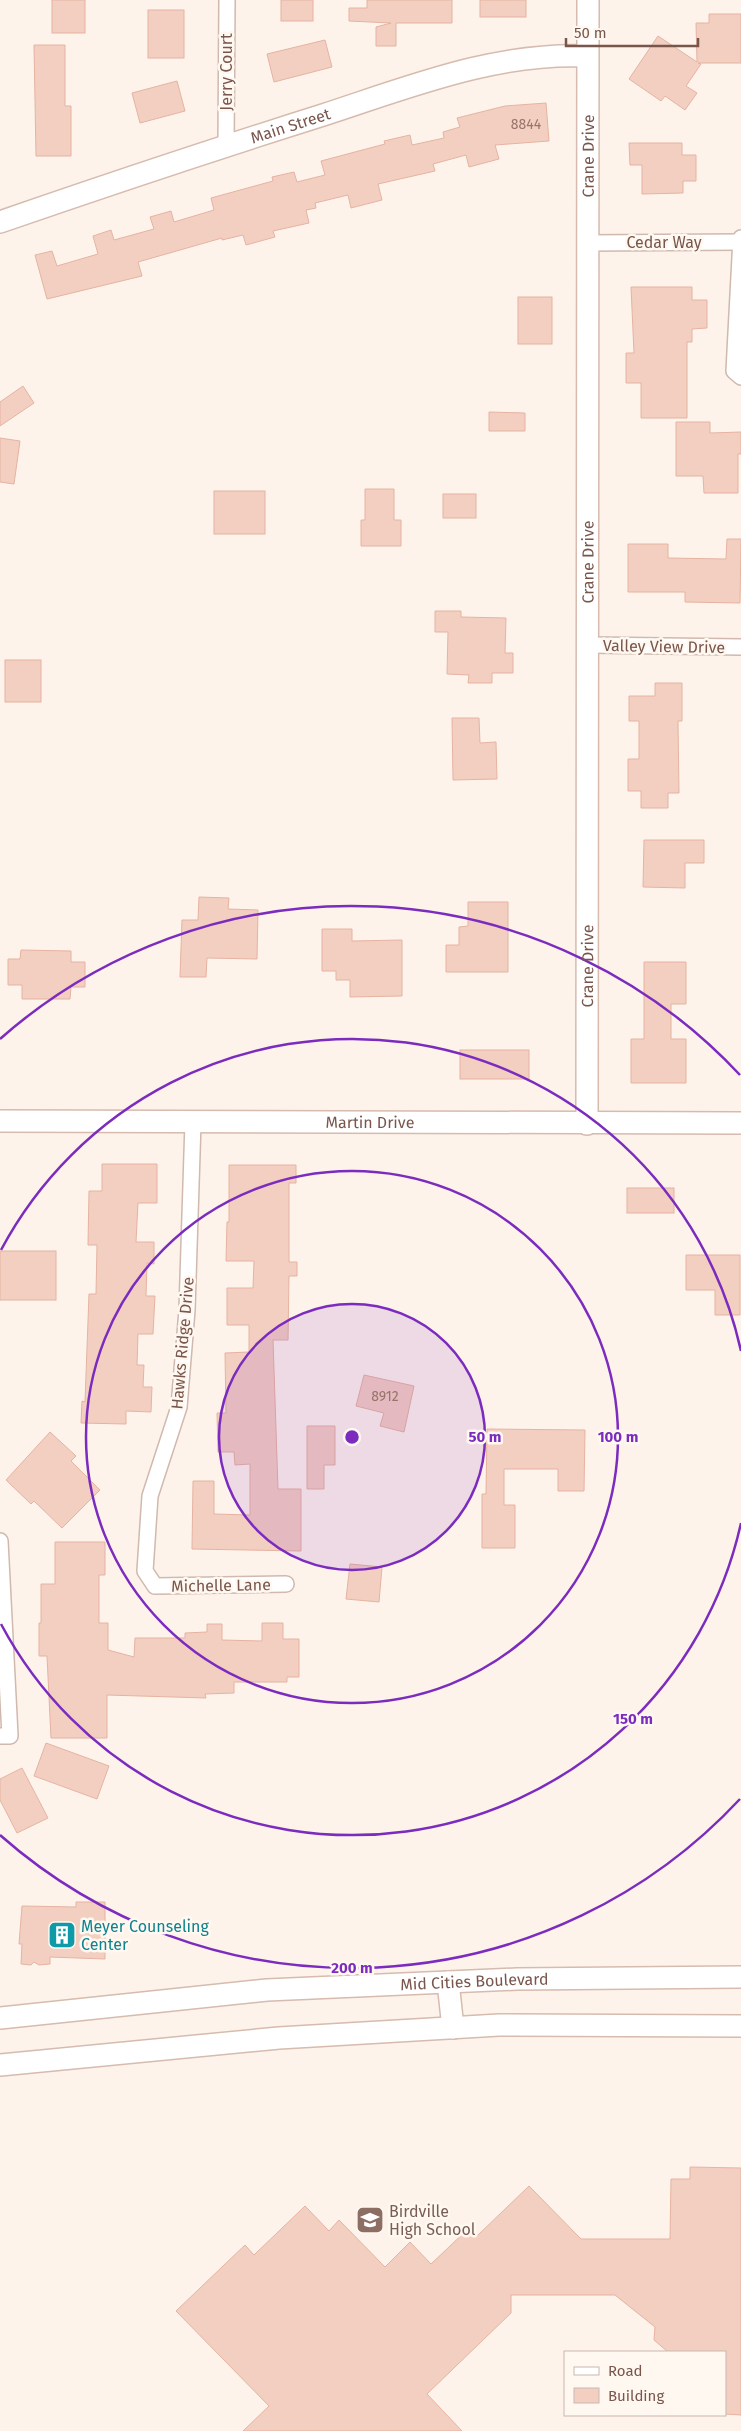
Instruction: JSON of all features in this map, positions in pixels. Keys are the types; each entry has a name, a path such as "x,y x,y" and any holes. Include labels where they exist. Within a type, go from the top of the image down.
{"street":[{"name":"Jerry Court","path":"226,145 227,0"},
{"name":"Crane Drive","path":"587,1124 588,0"},
{"name":"Main Street","path":"0,222 226,145 459,71 557,55 587,56"},
{"path":"737,374 741,238"},
{"name":"Cedar Way","path":"587,243 741,242"},
{"name":"Valley View Drive","path":"588,645 741,647"},
{"name":"Martin Drive","path":"0,1121 741,1123"},
{"name":"Hawks Ridge Drive","path":"155,1586 145,1570 150,1496 179,1407 187,1310 193,1122"},
{"path":"0,1541 10,1736 0,1736"},
{"name":"Michelle Lane","path":"155,1586 286,1584"},
{"name":"Mid Cities Boulevard","path":"0,2018 267,1990 517,1979 741,1977"},
{"path":"448,1982 453,2028"},
{"path":"0,2065 279,2038 499,2025 741,2026"}],"building":[{"path":"52,0 85,0 85,33 52,33"},
{"path":"281,0 313,0 313,21 281,21"},
{"path":"367,0 452,0 452,23 396,23 396,46 376,46 376,27 391,23 349,21 349,8 367,8"},
{"path":"480,0 526,0 526,17 480,17"},
{"path":"148,10 184,10 184,58 148,58"},
{"path":"709,14 741,14 741,63 698,63 701,64 686,86 697,93 685,110 665,96 661,101 629,79 658,36 697,62 696,23 709,23"},
{"path":"325,40 332,67 274,82 267,54"},
{"path":"34,45 65,45 65,106 71,106 71,156 36,156"},
{"path":"177,81 185,111 140,123 132,93"},
{"path":"546,103 549,141 495,145 499,159 469,167 466,155 433,164 435,171 378,184 382,200 351,208 348,195 315,203 316,208 306,210 309,223 273,231 275,237 246,245 243,235 222,240 222,238 138,262 142,276 47,299 35,255 52,251 57,266 98,254 93,236 111,230 114,240 154,229 150,217 171,211 174,222 214,210 211,198 273,181 272,177 294,172 297,182 325,175 321,161 385,144 384,141 410,135 412,145 444,138 443,132 460,127 457,118 505,106"},
{"path":"629,143 682,143 682,155 696,155 696,181 683,181 683,193 642,194 642,165 630,165"},
{"path":"631,287 692,287 692,300 707,300 707,328 692,329 692,342 687,342 687,418 641,418 641,383 626,383 626,353 634,353"},
{"path":"518,297 552,297 552,344 518,344"},
{"path":"23,386 34,403 0,426 0,402"},
{"path":"489,412 525,413 525,431 489,431"},
{"path":"676,422 710,422 710,433 741,432 741,454 738,454 738,493 704,493 703,476 676,476"},
{"path":"0,438 20,441 14,484 0,482"},
{"path":"365,489 394,489 394,520 401,520 401,546 361,546 361,520 365,520"},
{"path":"214,491 265,491 265,534 214,534"},
{"path":"443,494 476,494 476,518 443,518"},
{"path":"727,539 741,539 740,603 685,602 685,592 628,592 628,544 668,544 668,558 726,559"},
{"path":"435,611 461,611 461,617 506,618 505,653 513,653 513,673 492,673 492,683 468,683 469,675 447,674 448,632 435,632"},
{"path":"5,660 41,660 41,702 5,702"},
{"path":"655,683 682,683 682,721 678,721 679,793 668,793 668,808 641,808 641,791 628,791 628,759 639,759 639,721 629,721 629,696 655,696"},
{"path":"452,718 479,718 480,743 496,742 497,779 453,780"},
{"path":"644,840 704,840 704,863 685,863 685,888 643,887"},
{"path":"199,897 229,898 228,909 258,910 257,959 207,958 206,977 180,977 182,920 198,920"},
{"path":"468,902 508,902 508,972 446,972 446,945 459,945 459,927 468,926"},
{"path":"322,929 352,929 352,941 402,940 402,996 350,997 350,980 336,980 336,971 322,971"},
{"path":"21,950 71,951 71,962 85,962 85,987 71,987 70,999 22,999 22,985 8,985 8,959 20,959"},
{"path":"644,962 686,962 686,1004 671,1004 671,1039 686,1039 686,1083 631,1083 631,1039 644,1039"},
{"path":"460,1050 529,1050 529,1079 460,1079"},
{"path":"102,1164 157,1164 157,1203 138,1203 136,1242 154,1242 154,1264 147,1263 146,1296 155,1296 153,1334 138,1334 137,1365 144,1365 143,1387 152,1387 151,1412 126,1411 126,1424 81,1423 82,1401 85,1402 89,1294 96,1294 97,1245 88,1245 89,1191 102,1191"},
{"path":"229,1165 296,1165 296,1183 289,1183 289,1262 297,1262 297,1276 289,1276 288,1340 273,1340 278,1489 301,1489 301,1551 192,1549 193,1481 214,1481 214,1514 250,1515 250,1464 235,1465 234,1452 218,1452 217,1413 226,1413 225,1353 249,1352 249,1325 227,1325 227,1288 253,1288 254,1261 226,1261 227,1222 229,1222"},
{"path":"627,1188 674,1188 674,1213 627,1213"},
{"path":"0,1251 56,1251 56,1300 0,1300"},
{"path":"686,1255 740,1255 740,1315 715,1315 715,1290 686,1290"},
{"path":"364,1375 414,1386 404,1432 380,1426 384,1413 356,1406"},
{"path":"307,1426 335,1426 335,1465 324,1465 324,1489 307,1489"},
{"path":"487,1429 585,1430 584,1491 558,1491 558,1469 504,1469 504,1505 515,1505 515,1548 482,1548 482,1494 486,1494"},
{"path":"50,1432 76,1456 71,1461 100,1490 62,1528 34,1501 31,1504 6,1480"},
{"path":"55,1542 105,1542 105,1575 99,1575 99,1623 108,1623 108,1650 134,1657 135,1638 185,1638 185,1633 207,1632 207,1624 222,1624 222,1640 262,1641 262,1623 283,1623 283,1639 299,1639 299,1677 287,1677 287,1682 234,1682 234,1693 205,1694 206,1698 107,1695 107,1738 51,1738 47,1656 39,1656 39,1623 41,1623 41,1584 55,1584"},
{"path":"350,1564 382,1567 379,1602 346,1599"},
{"path":"46,1743 109,1766 97,1799 34,1776"},
{"path":"22,1768 48,1818 17,1833 0,1800 0,1779"},
{"name":"Meyer Counseling Center","path":"76,1902 105,1902 105,1959 50,1957 50,1964 39,1965 34,1962 31,1965 21,1964 22,1944 19,1944 22,1906 76,1907"},
{"path":"690,2167 741,2168 741,2415 726,2414 726,2351 667,2351 654,2340 655,2327 615,2295 511,2295 511,2313 427,2394 462,2431 243,2431 269,2406 176,2311 245,2245 254,2255 305,2206 329,2231 339,2220 385,2267 410,2242 431,2264 469,2228 477,2236 529,2186 581,2239 670,2239 671,2179 690,2179"}],"place":[{"name":"Meyer Counseling Center","path":"62,1935"},
{"name":"Birdville High School","path":"370,2220"}]}
